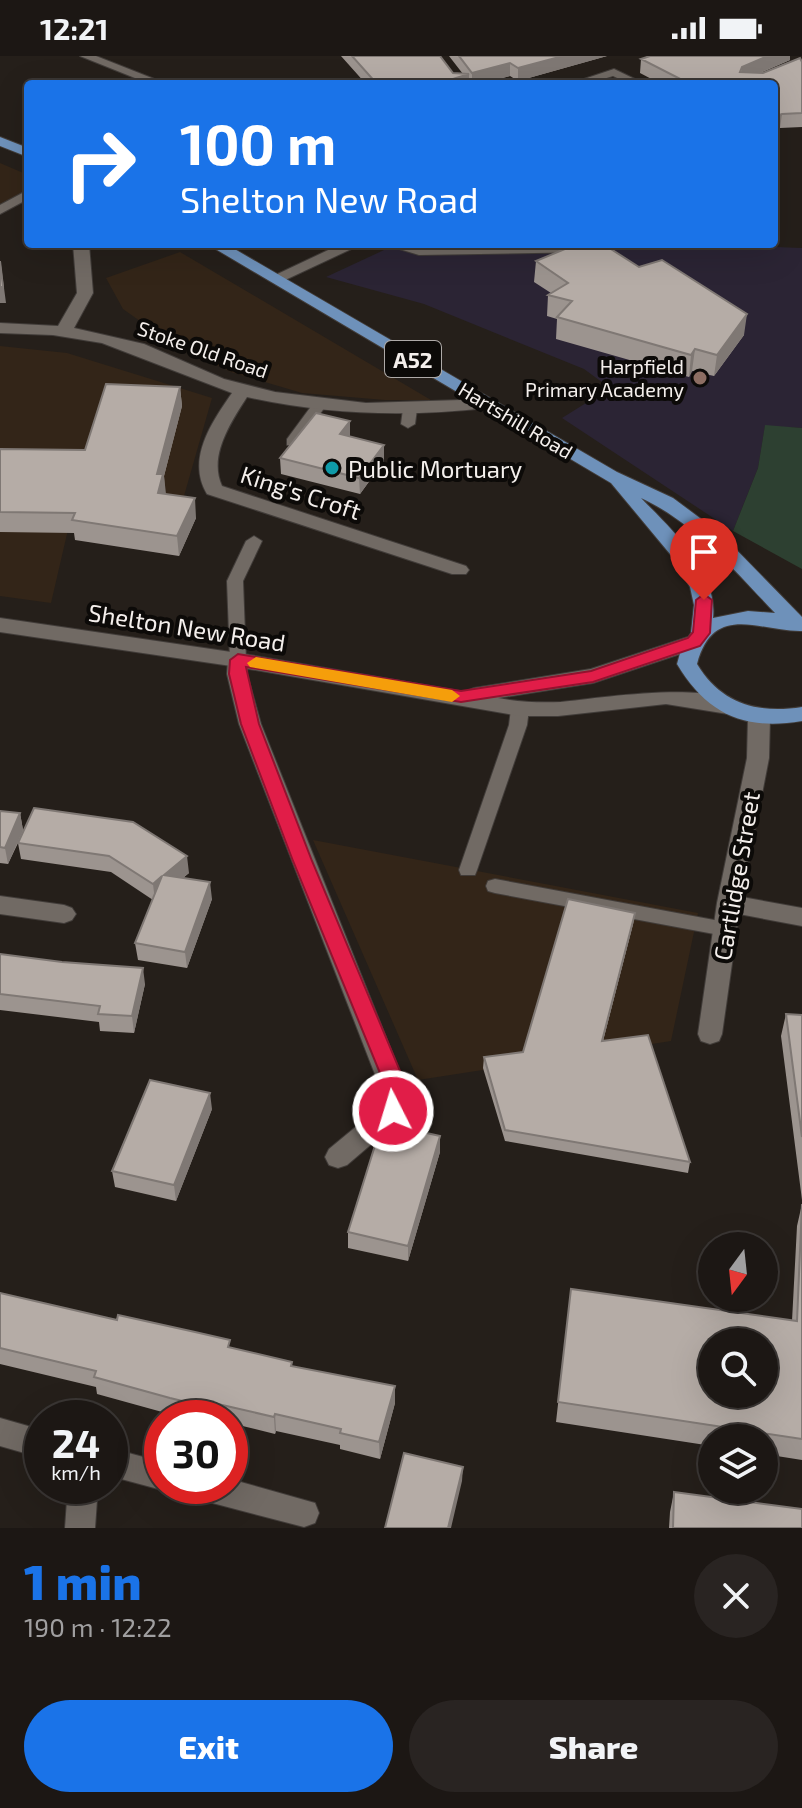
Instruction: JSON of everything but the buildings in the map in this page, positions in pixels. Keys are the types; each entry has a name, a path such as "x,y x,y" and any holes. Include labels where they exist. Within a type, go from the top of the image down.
{"main road":[{"path":"0,141 24,151"},
{"name":"Hartshill Road","path":"222,248 610,476 666,502 713,537 800,626"},
{"name":"Hartshill Road","path":"610,476 672,541 691,574 704,600 698,638"},
{"name":"A52","path":"800,626 763,617 735,618 698,638 687,664 707,694 728,707 759,718 802,714"}],"street":[{"path":"65,329 85,293 81,248"},
{"path":"277,278 345,248"},
{"name":"Stoke Old Road","path":"0,328 65,329 137,348 242,391 320,404 409,417 432,410 487,403"},
{"name":"King's Croft","path":"242,391 222,422 211,453 209,482 214,490 459,570"},
{"name":"King's Croft","path":"371,563 384,546"},
{"name":"Shelton New Road","path":"0,625 461,696 520,709 558,709 666,697 728,707"},
{"name":"Shelton New Road","path":"461,696 593,676 698,638"},
{"path":"238,660 237,674 250,724 396,1095 393,1111 338,1157"},
{"name":"Cartlidge Street","path":"710,1034 729,903 758,758 759,718"},
{"path":"729,903 802,917"},
{"path":"0,905 64,914"},
{"path":"0,1432 24,1439"},
{"path":"248,1498 304,1513"},
{"path":"80,1528 82,1504"}],"lane":[{"path":"86,56 150,80"},
{"path":"588,80 614,72 631,80"},
{"path":"0,210 24,196"},
{"path":"407,248 468,252 576,248"},
{"path":"292,442 320,404"},
{"path":"238,660 235,581 254,541"},
{"path":"468,870 518,725 520,709"},
{"path":"495,886 725,929"}],"shaded area":[{"path":"0,163 24,173 24,198 0,212"},
{"name":"Harpfield Primary Academy","path":"388,248 802,248 802,428 765,426 758,468 733,531 562,418 610,388 584,369 424,304 326,277"},
{"path":"180,252 431,400 385,400 302,393 231,372 171,343 123,309 106,278"},
{"path":"0,346 67,353 212,398 184,496 166,494 73,508 51,603 0,596"},
{"path":"313,840 698,913 671,1041 418,1080"}],"green space":[{"path":"765,425 802,428 802,569 733,531 758,468"}],"slow traffic":[{"path":"256,663 452,696"}],"place":[{"name":"Harpfield Primary Academy","path":"700,378"},
{"name":"Public Mortuary","path":"332,468"}],"route":[{"path":"393,1111 396,1095 392,1078 302,861 250,724 237,674 238,660 435,695 461,696 556,684 593,676 694,642 701,633 704,600"}]}
